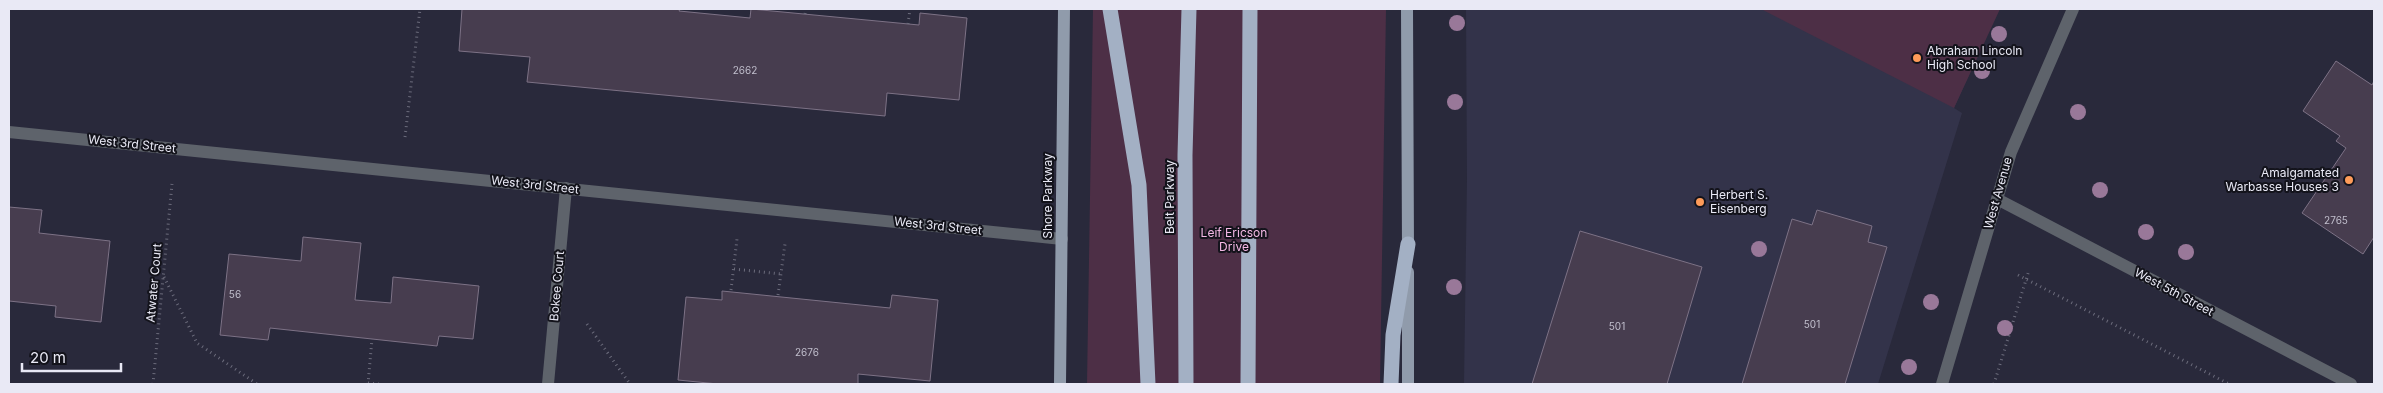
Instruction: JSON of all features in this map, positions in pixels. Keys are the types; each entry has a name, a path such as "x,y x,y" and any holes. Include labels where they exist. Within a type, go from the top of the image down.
{"highway":[{"path":"1110,9 1139,185 1148,384"},
{"name":"Belt Parkway","path":"1186,384 1185,155 1188,9"},
{"path":"1248,384 1250,9"},
{"path":"1391,384 1393,335 1408,244"}],"main road":[{"name":"Shore Parkway","path":"1060,384 1064,9"},
{"path":"1407,9 1408,384"}],"street":[{"name":"West Avenue","path":"1942,384 2010,152 2074,9"},
{"name":"West 3rd Street","path":"9,132 1062,238"},
{"name":"Bokee Court","path":"548,384 566,188"},
{"name":"West 5th Street","path":"1996,199 2351,384"}],"path":[{"path":"405,137 420,9"},
{"path":"806,9 806,14"},
{"path":"908,24 910,9"},
{"name":"Atwater Court","path":"153,384 172,184"},
{"path":"731,290 737,239"},
{"path":"778,295 785,244"},
{"path":"734,269 781,274"},
{"path":"1994,384 2029,270"},
{"path":"2018,275 2229,384"},
{"path":"164,276 197,343 257,384"},
{"path":"587,324 630,384"},
{"path":"372,339 368,384 379,384"}],"shaded area":[{"name":"Herbert S. Eisenberg","path":"1466,9 1999,9 1954,108 1962,113 1878,384 1464,384 1467,179"}],"green space":[{"name":"Leif Ericson Drive","path":"1093,9 1386,9 1380,384 1087,384"},
{"name":"Abraham Lincoln High School","path":"1761,9 2000,9 1954,108"}],"building":[{"path":"462,9 680,9 679,11 750,18 751,9 919,25 920,13 967,18 959,100 887,93 885,116 527,82 530,57 459,51"},
{"name":"Amalgamated Warbasse Houses 3","path":"2336,61 2372,85 2374,81 2374,237 2363,254 2302,213 2346,148 2336,141 2340,136 2303,111"},
{"path":"9,207 42,210 39,233 110,241 101,322 55,317 56,306 9,301"},
{"path":"1817,210 1872,226 1868,242 1887,247 1845,384 1742,384 1792,219 1812,225"},
{"path":"1580,231 1702,267 1667,384 1532,384"},
{"path":"303,237 361,243 355,300 391,303 393,277 479,286 473,339 439,336 437,346 270,328 268,340 220,335 229,254 301,261"},
{"path":"722,291 890,308 892,295 938,300 930,381 858,374 858,384 718,384 678,380 686,297 722,300"}],"place":[{"name":"Abraham Lincoln High School","path":"1917,58"},
{"name":"Amalgamated Warbasse Houses 3","path":"2349,180"},
{"name":"Herbert S. Eisenberg","path":"1700,202"}]}
